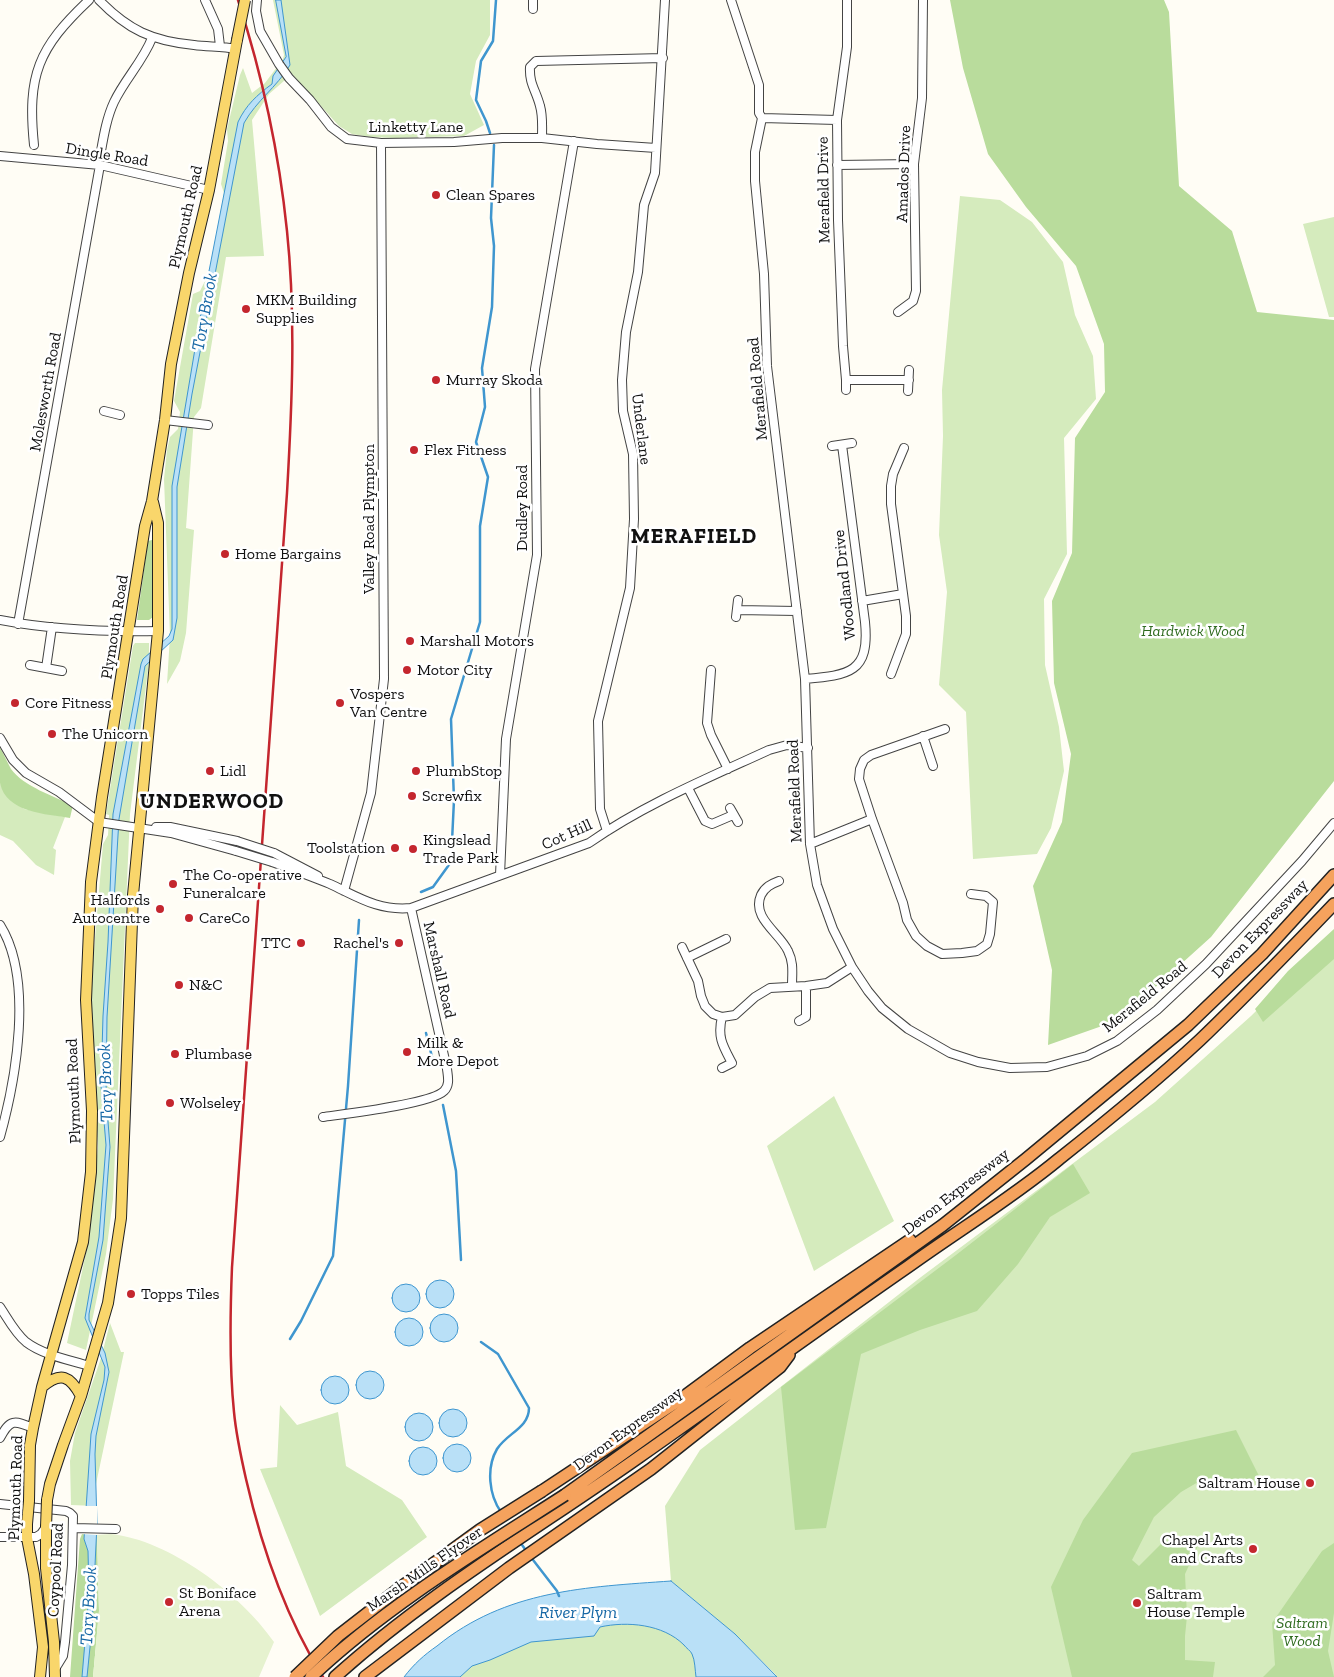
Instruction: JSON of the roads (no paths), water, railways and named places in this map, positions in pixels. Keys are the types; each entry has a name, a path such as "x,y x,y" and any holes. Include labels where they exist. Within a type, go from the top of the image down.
{"highway":[{"name":"Devon Expressway","path":"568,1500 749,1362 943,1225 978,1197 1188,1025 1262,954 1334,875"},
{"name":"Devon Expressway","path":"568,1500 800,1342 1057,1162 1199,1041 1334,904"},
{"path":"295,1677 338,1636 480,1530 681,1400 750,1348 885,1256 978,1197"},
{"path":"365,1677 454,1608 651,1469 780,1367 800,1342"},
{"path":"681,1400 749,1362"},
{"name":"Marsh Mills Flyover","path":"311,1677 384,1616 491,1543 568,1500"},
{"name":"Marsh Mills Flyover","path":"335,1677 398,1624 568,1500"}],"main road":[{"name":"Plymouth Road","path":"40,1677 43,1647 32,1558 27,1538 30,1454 33,1428 42,1387 83,1242 91,1172 92,1111 86,1000 91,882 105,823 145,526 152,501 173,355 189,273 209,190 244,0"},
{"name":"Plymouth Road","path":"55,1673 54,1642 46,1568 47,1500 62,1445 81,1396 109,1295 121,1218 133,895 158,631 158,523 152,501"},
{"path":"42,1387 52,1379 58,1377 67,1378 74,1384 81,1396"}],"street":[{"path":"34,145 31,121 32,94 36,73 53,37 89,0"},
{"path":"99,0 113,15 138,32 152,38 194,45 220,46 237,44"},
{"path":"205,0 218,29 220,46"},
{"name":"Linketty Lane","path":"257,0 256,11 260,31 279,64 288,78 310,100 331,127 347,140 382,143 542,138 656,148"},
{"path":"533,0 533,9"},
{"name":"Underlane","path":"607,831 600,809 598,721 630,588 634,519 633,454 623,411 622,380 626,332 638,272 644,205 655,174 665,0"},
{"name":"Merafield Road","path":"731,0 759,85 759,112 762,118 755,152 754,182 764,274 767,366 805,679 810,844 817,885 832,930 852,967 868,991 882,1008 908,1030 950,1053 978,1062 1010,1068 1047,1067 1087,1056 1117,1041 1157,1010 1206,964 1283,882 1334,823"},
{"name":"Merafield Drive","path":"846,390 842,319 837,120 847,47 847,0"},
{"name":"Amados Drive","path":"898,312 913,301 916,290 914,164 922,98 923,0"},
{"path":"101,151 114,102 146,52 152,38"},
{"path":"542,138 540,105 529,76 530,67 536,61 663,58"},
{"path":"762,118 837,120"},
{"name":"Dudley Road","path":"500,875 506,739 537,555 535,369 574,141"},
{"name":"Valley Road Plympton","path":"344,891 371,793 384,679 382,143"},
{"name":"Dingle Road","path":"0,156 100,165 209,190"},
{"path":"837,165 914,164"},
{"name":"Molesworth Road","path":"18,624 100,165"},
{"path":"908,391 909,370"},
{"path":"846,380 909,380"},
{"path":"104,411 120,416"},
{"path":"165,420 208,426"},
{"path":"832,446 852,443"},
{"name":"Woodland Drive","path":"805,679 835,676 849,671 859,663 865,653 867,639 842,445"},
{"path":"892,674 906,634 906,616 891,504 893,474 904,448"},
{"path":"862,601 903,594"},
{"path":"738,600 737,614 797,611"},
{"path":"0,620 18,624 52,627 158,631"},
{"path":"46,668 52,627"},
{"path":"30,665 62,671"},
{"path":"711,670 707,723 728,769"},
{"path":"945,729 871,755 864,760 860,769 859,779 903,903 907,920 916,936 927,946 942,954 962,954 977,950 987,944 990,934 993,902 986,896 971,894"},
{"path":"923,736 933,766"},
{"path":"0,738 13,760 26,773 59,792 105,823"},
{"name":"Cot Hill","path":"105,823 171,833 236,851 272,862 330,884 380,907 397,910 411,908 589,843 661,800 769,750 788,745 808,748"},
{"path":"688,788 705,821 712,824 734,815"},
{"path":"810,844 872,819"},
{"name":"Cot Hill","path":"139,828 170,827 237,841 274,853 314,873 330,884"},
{"path":"779,882 769,885 763,890 759,900 760,912 770,928 788,949 793,962 792,986"},
{"name":"Marshall Road","path":"322,1116 430,1099 444,1091 448,1084 447,1069 411,908"},
{"path":"0,925 8,938 13,956 20,1001 16,1057 10,1097 0,1137"},
{"path":"687,958 726,939"},
{"path":"682,947 698,981 705,1006 713,1014 722,1017 735,1015 755,997 770,988 827,983 852,967"},
{"path":"799,1021 806,1017 806,986"},
{"path":"722,1017 720,1037 732,1063 722,1068"},
{"path":"0,1307 14,1329 26,1342 51,1354 90,1366"},
{"path":"0,1438 7,1426 12,1422 20,1422 33,1428"},
{"name":"Coypool Road","path":"0,1504 70,1512 73,1516 72,1565 64,1642 62,1656 55,1673"},
{"name":"Coypool Road","path":"0,1537 36,1537 46,1527"},
{"path":"73,1528 116,1529"}],"water":[{"name":"Tory Brook","path":"276,0 281,0 290,65 244,123 192,394 177,487 177,618 173,640 145,666 119,819 107,1017 106,1096 110,1147 103,1240 89,1314 89,1320 105,1353 109,1372 96,1436 97,1524 92,1627 87,1677 82,1677 89,1594 88,1551 84,1539 91,1434 104,1380 105,1367 85,1318 99,1237 106,1145 101,1086 113,814 141,664 143,659 169,636 172,629 172,486 202,307 238,122 252,101 272,84 273,76 286,57"},
{"path":"440,1280 450,1284 454,1294 450,1304 440,1308 430,1304 426,1294 430,1284"},
{"path":"406,1284 416,1288 420,1298 416,1308 406,1312 396,1308 392,1298 396,1288"},
{"path":"444,1314 454,1318 458,1328 454,1338 444,1342 434,1338 430,1328 434,1318"},
{"path":"409,1318 419,1322 423,1332 419,1342 409,1346 399,1342 395,1332 399,1322"},
{"path":"370,1371 380,1375 384,1385 380,1395 370,1399 360,1395 356,1385 360,1375"},
{"path":"335,1376 345,1380 349,1390 345,1400 335,1404 325,1400 321,1390 325,1380"},
{"path":"453,1409 463,1413 467,1423 463,1433 453,1437 443,1433 439,1423 443,1413"},
{"path":"419,1413 429,1417 433,1427 429,1437 419,1441 409,1437 405,1427 409,1417"},
{"path":"457,1444 467,1448 471,1458 467,1468 457,1472 447,1468 443,1458 447,1448"},
{"path":"423,1447 433,1451 437,1461 433,1471 423,1475 413,1471 409,1461 413,1451"},
{"name":"River Plym","path":"671,1581 735,1634 777,1677 696,1677 693,1656 675,1638 655,1628 622,1624 600,1627 594,1636 531,1642 472,1666 460,1677 404,1677 423,1656 463,1627 519,1602 578,1589"}],"waterway":[{"path":"490,133 476,100 481,61 493,41 496,0"},
{"path":"421,892 433,887 451,862 454,800 451,719 480,622 480,526 488,477 476,442 485,407 482,368 492,307 494,246 491,218 494,145"},
{"path":"290,1339 333,1256 348,1086 359,920"},
{"path":"426,1033 434,1065"},
{"path":"443,1105 456,1171 461,1260"},
{"path":"481,1342 498,1354 529,1408 528,1415 522,1426 501,1443 491,1464 490,1481 494,1498 501,1512"},
{"path":"520,1542 527,1552"},
{"path":"530,1556 559,1596"}],"railway":[{"path":"238,0 262,85 284,202 292,296 292,362 287,493 232,1267 231,1376 239,1446 259,1531 286,1606 309,1654 323,1677"}],"place":[{"name":"Clean Spares","path":"436,195"},
{"name":"MKM Building Supplies","path":"246,309"},
{"name":"Murray Skoda","path":"436,380"},
{"name":"Flex Fitness","path":"414,450"},
{"name":"Home Bargains","path":"225,554"},
{"name":"Marshall Motors","path":"410,641"},
{"name":"Motor City","path":"407,670"},
{"name":"Core Fitness","path":"15,703"},
{"name":"Vospers Van Centre","path":"340,703"},
{"name":"The Unicorn","path":"52,734"},
{"name":"Lidl","path":"210,771"},
{"name":"PlumbStop","path":"416,771"},
{"name":"Screwfix","path":"412,796"},
{"name":"Toolstation","path":"395,848"},
{"name":"Kingslead Trade Park","path":"413,849"},
{"name":"The Co-operative Funeralcare","path":"173,884"},
{"name":"Halfords Autocentre","path":"160,909"},
{"name":"CareCo","path":"189,918"},
{"name":"TTC","path":"301,943"},
{"name":"Rachel's","path":"399,943"},
{"name":"N&C","path":"179,985"},
{"name":"Milk & More Depot","path":"407,1052"},
{"name":"Plumbase","path":"175,1054"},
{"name":"Wolseley","path":"170,1103"},
{"name":"Topps Tiles","path":"131,1294"},
{"name":"Saltram House","path":"1310,1483"},
{"name":"Chapel Arts and Crafts","path":"1253,1549"},
{"name":"St Boniface Arena","path":"169,1602"},
{"name":"Saltram House Temple","path":"1137,1603"}],"district":[{"name":"MERAFIELD","path":"694,537"},
{"name":"UNDERWOOD","path":"212,802"}],"park label":[{"name":"Hardwick Wood","path":"1193,631"},
{"name":"Saltram Wood","path":"1302,1632"}]}
